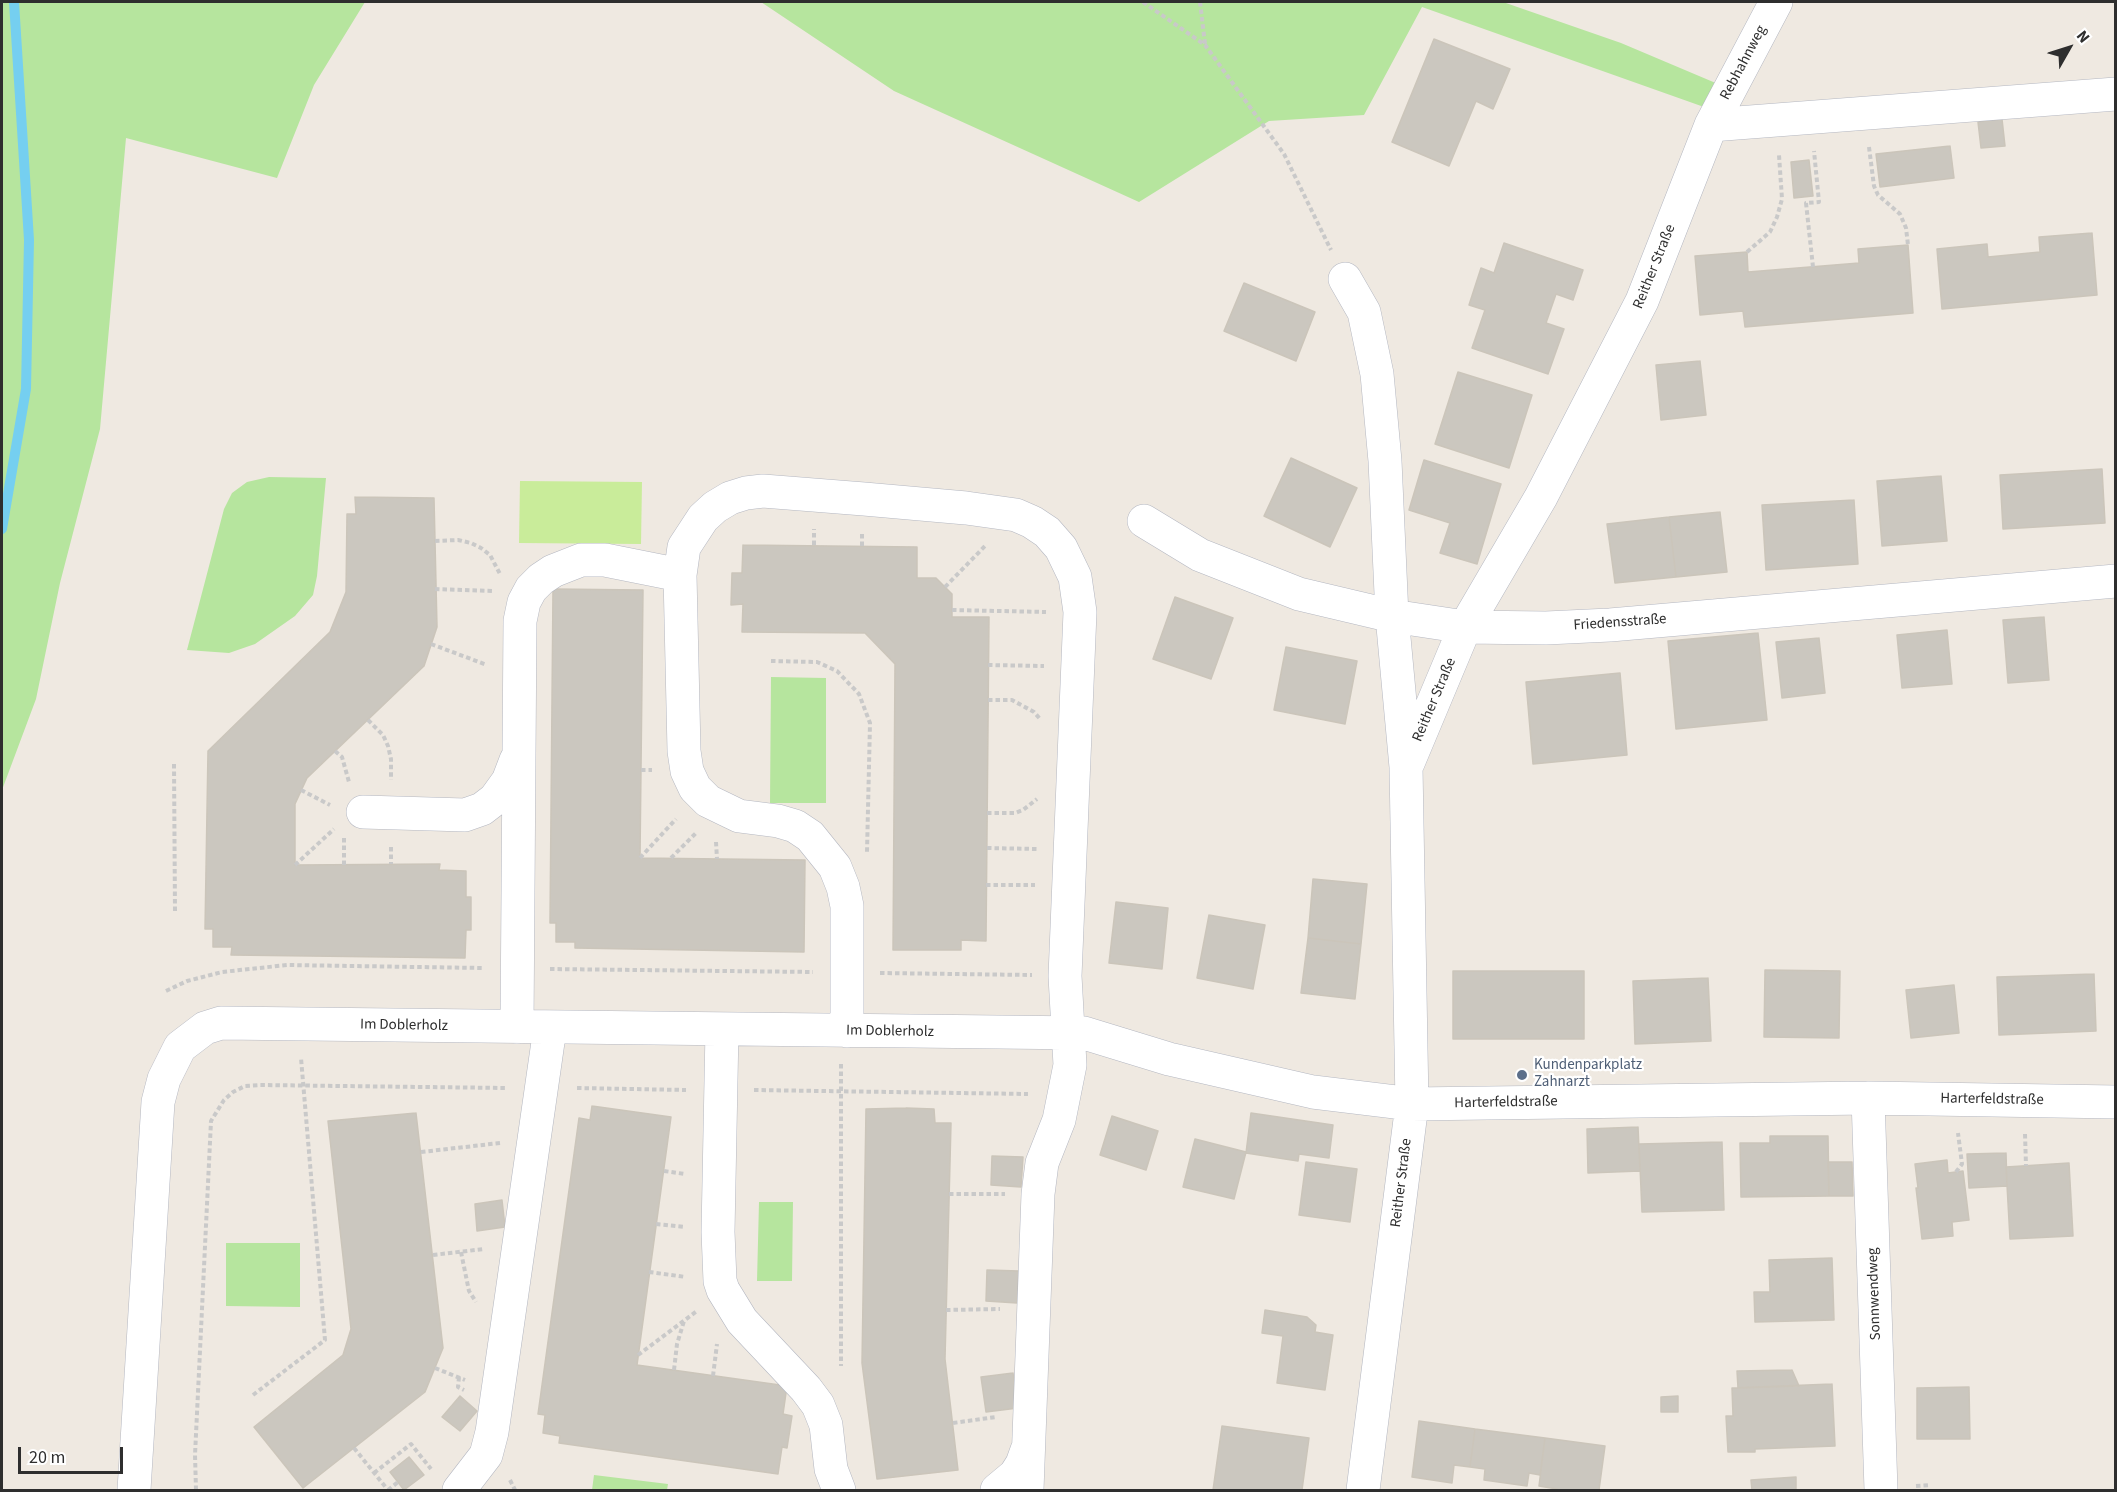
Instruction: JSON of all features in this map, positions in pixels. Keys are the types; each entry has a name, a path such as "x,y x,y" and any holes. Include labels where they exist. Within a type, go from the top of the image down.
{"street":[{"name":"Rebhahnweg","path":"1711,125 1776,2"},
{"path":"1711,125 2115,94"},
{"name":"Reither Straße","path":"1406,767 1465,627 1541,497 1642,302 1711,125"},
{"name":"Reither Straße","path":"1346,279 1364,312 1377,374 1385,461 1392,616 1406,767 1412,1104 1363,1491"},
{"path":"844,1031 847,906 835,867 810,836 795,826 778,821 739,816 720,808 695,788 687,771 684,751 680,575 684,547 703,518 715,507 730,498 746,493 763,491 887,501 1016,515 1047,532 1069,560 1076,577 1080,612 1065,976 1076,1033 1059,1120 1042,1163 1038,1194 1027,1491"},
{"name":"Friedensstraße","path":"1144,521 1200,555 1299,594 1392,616 1465,627 1546,628 1610,625 2115,581"},
{"path":"517,1027 519,670 520,621 524,603 531,589 553,571 582,561 605,560 680,575"},
{"path":"343,815 465,815 482,809 495,799 508,781 519,750"},
{"path":"465,815 482,822 497,834 510,851 518,874"},
{"name":"Im Doblerholz","path":"134,1491 158,1102 164,1079 180,1047 205,1028 221,1023 1076,1033"},
{"path":"446,1481 470,1478 486,1455 492,1432 550,1028"},
{"path":"722,1030 718,1240 720,1281 742,1321 806,1389 818,1405 826,1425 831,1469 839,1491"},
{"name":"Harterfeldstraße","path":"1076,1033 1169,1059 1313,1092 1412,1104 1868,1098 2115,1102"},
{"name":"Sonnwendweg","path":"1868,1098 1881,1491"},
{"path":"997,1491 1015,1475 1028,1448"}],"path":[{"path":"1143,2 1205,45 1284,154 1346,279"},
{"path":"1200,2 1205,45"},
{"path":"1884,112 1887,142 1868,143 1874,186 1878,195 1900,214 1906,228 1908,244"},
{"path":"1810,118 1819,202 1806,203 1813,267"},
{"path":"1747,252 1770,232 1782,199 1776,120"},
{"path":"945,587 1016,515"},
{"path":"435,541 458,540 481,548 490,555 502,580"},
{"path":"435,589 468,590"},
{"path":"952,610 1080,612"},
{"path":"431,644 497,669 519,670"},
{"path":"771,661 816,662 837,671 859,694 870,723 867,855"},
{"path":"988,665 1009,665"},
{"path":"988,700 1012,700 1023,705 1034,712 1056,737 1075,741"},
{"path":"335,751 342,757 348,779"},
{"path":"174,764 175,912"},
{"path":"987,813 1015,813 1023,810 1033,803 1056,778 1074,778"},
{"path":"295,865 343,815 301,790"},
{"path":"640,858 700,793"},
{"path":"671,858 700,829"},
{"path":"344,840 344,865"},
{"path":"987,848 1008,849"},
{"path":"986,885 1069,886"},
{"path":"166,991 187,981 222,972 287,965 1065,976"},
{"path":"253,1395 325,1340 298,1025"},
{"path":"841,1366 844,1031"},
{"path":"421,1152 520,1141 533,1143"},
{"path":"949,1194 1038,1194"},
{"path":"656,1224 679,1227"},
{"path":"432,1255 507,1246 517,1247"},
{"path":"639,1355 723,1290"},
{"path":"946,1310 1033,1309"},
{"path":"674,1370 677,1344 684,1321"},
{"path":"952,1423 1029,1412"},
{"path":"374,1473 411,1444 446,1481"},
{"path":"354,1448 388,1490 398,1482"}],"green space":[{"path":"2,2 365,2 314,85 277,178 126,138 100,429 60,583 36,699 2,790"},
{"path":"761,2 1503,2 1621,43 1718,84 1704,107 1422,7 1364,115 1269,121 1139,202 894,91"},
{"path":"269,477 326,478 317,576 313,595 295,616 255,644 229,653 187,650 224,509 232,493 247,482"},
{"path":"520,481 642,482 641,544 519,543"},
{"path":"771,677 826,678 826,803 770,803"},
{"path":"759,1202 793,1202 792,1281 757,1281"},
{"path":"226,1243 300,1243 300,1307 226,1306"},
{"path":"594,1475 668,1484 667,1490 592,1490"}],"building":[{"path":"1434,39 1510,69 1493,109 1476,101 1449,166 1392,142"},
{"path":"2002,119 2005,146 1981,148 1978,122"},
{"path":"1950,146 1954,178 1880,187 1876,154"},
{"path":"1809,160 1813,196 1794,198 1791,162"},
{"path":"2092,233 2097,295 1942,309 1937,249 1987,244 1988,257 2040,252 2039,237"},
{"path":"1504,243 1583,270 1573,300 1556,294 1546,323 1564,329 1548,374 1472,348 1485,310 1469,305 1481,268 1494,273"},
{"path":"1908,245 1913,313 1745,327 1743,311 1700,315 1695,256 1747,252 1748,272 1859,263 1858,249"},
{"path":"1244,283 1315,312 1296,361 1224,331"},
{"path":"1700,361 1706,415 1661,420 1656,365"},
{"path":"1458,372 1532,395 1509,468 1435,444"},
{"path":"1291,458 1357,488 1330,547 1264,516"},
{"path":"1424,460 1501,484 1477,564 1440,553 1450,523 1409,510"},
{"path":"2102,469 2105,523 2003,529 2000,475"},
{"path":"1941,476 1947,541 1882,546 1877,481"},
{"path":"355,497 434,498 437,627 424,666 307,778 295,804 295,865 440,864 439,870 466,871 466,897 471,897 471,930 466,930 465,958 231,955 232,947 213,947 213,929 205,929 208,751 330,632 346,592 347,514 356,514"},
{"path":"1854,500 1858,564 1766,570 1762,505"},
{"path":"1720,512 1727,572 1676,577 1669,517"},
{"path":"1669,517 1676,577 1615,583 1607,524"},
{"path":"743,545 917,547 917,578 936,578 952,594 952,617 989,617 986,941 961,940 961,950 893,950 895,664 865,633 742,632 743,604 731,605 732,573 742,573"},
{"path":"553,589 643,590 640,858 805,860 804,952 575,948 575,942 556,942 556,923 550,923"},
{"path":"1175,597 1233,618 1211,679 1153,659"},
{"path":"2044,617 2049,680 2008,683 2003,620"},
{"path":"1947,630 1952,684 1902,688 1897,635"},
{"path":"1758,633 1767,720 1676,729 1668,641"},
{"path":"1819,638 1825,693 1782,698 1776,642"},
{"path":"1286,647 1357,661 1345,724 1274,710"},
{"path":"1620,673 1627,755 1533,764 1526,682"},
{"path":"1313,879 1367,884 1361,944 1308,938"},
{"path":"1116,902 1168,908 1162,969 1109,963"},
{"path":"1209,915 1265,925 1253,989 1197,978"},
{"path":"1308,938 1361,944 1355,999 1301,993"},
{"path":"1765,970 1840,971 1839,1038 1764,1037"},
{"path":"1453,971 1584,971 1584,1039 1453,1039"},
{"path":"2094,974 2096,1031 1999,1035 1997,977"},
{"path":"1708,978 1711,1041 1635,1044 1633,981"},
{"path":"1954,985 1959,1033 1911,1038 1906,990"},
{"path":"592,1106 671,1117 637,1365 787,1386 783,1414 792,1416 787,1448 782,1447 778,1474 559,1443 560,1436 543,1433 545,1415 538,1414 579,1118 590,1120"},
{"path":"866,1109 934,1109 935,1123 951,1123 945,1359 958,1470 877,1479 862,1363"},
{"path":"416,1113 443,1348 425,1392 303,1488 254,1427 343,1355 351,1329 328,1121"},
{"path":"1251,1113 1333,1125 1329,1158 1299,1154 1298,1161 1246,1153"},
{"path":"1112,1116 1158,1131 1146,1170 1100,1155"},
{"path":"1638,1127 1640,1171 1588,1173 1587,1129"},
{"path":"1770,1136 1828,1136 1829,1196 1741,1197 1740,1143 1770,1143"},
{"path":"1195,1139 1246,1152 1234,1199 1183,1187"},
{"path":"1722,1142 1724,1210 1642,1212 1639,1144"},
{"path":"2006,1153 2007,1186 1969,1188 1967,1154"},
{"path":"992,1156 1023,1157 1021,1187 991,1185"},
{"path":"1947,1160 1948,1173 1963,1171 1969,1220 1952,1222 1953,1236 1922,1239 1915,1164"},
{"path":"1306,1162 1357,1169 1350,1222 1299,1215"},
{"path":"1828,1162 1852,1162 1853,1196 1829,1196"},
{"path":"2069,1163 2073,1236 2010,1239 2006,1167"},
{"path":"502,1200 505,1227 477,1231 475,1204"},
{"path":"1832,1258 1834,1320 1755,1322 1754,1292 1770,1292 1769,1260"},
{"path":"987,1270 1019,1271 1017,1303 986,1301"},
{"path":"1265,1310 1307,1317 1316,1325 1315,1332 1333,1335 1325,1390 1277,1383 1283,1336 1262,1333"},
{"path":"1792,1370 1799,1386 1738,1388 1737,1371"},
{"path":"1013,1373 1018,1408 986,1412 981,1377"},
{"path":"1832,1384 1835,1446 1728,1452 1726,1416 1733,1416 1732,1388"},
{"path":"1969,1387 1970,1439 1917,1439 1917,1388"},
{"path":"460,1396 477,1411 460,1431 442,1417"},
{"path":"1678,1396 1678,1412 1661,1412 1661,1397"},
{"path":"1419,1421 1475,1429 1470,1467 1454,1465 1452,1483 1412,1477"},
{"path":"1222,1426 1309,1438 1302,1490 1213,1490"},
{"path":"1475,1429 1545,1438 1540,1475 1529,1473 1527,1486 1484,1480 1485,1469 1470,1467"},
{"path":"1545,1438 1605,1446 1599,1490 1557,1490 1539,1486"},
{"path":"409,1457 424,1475 404,1490 390,1472"},
{"path":"1796,1477 1796,1490 1752,1490 1751,1480"}],"waterway":[{"path":"2,529 26,389 29,240 14,2"}],"place":[{"name":"Kundenparkplatz Zahnarzt","path":"1522,1075"}]}
